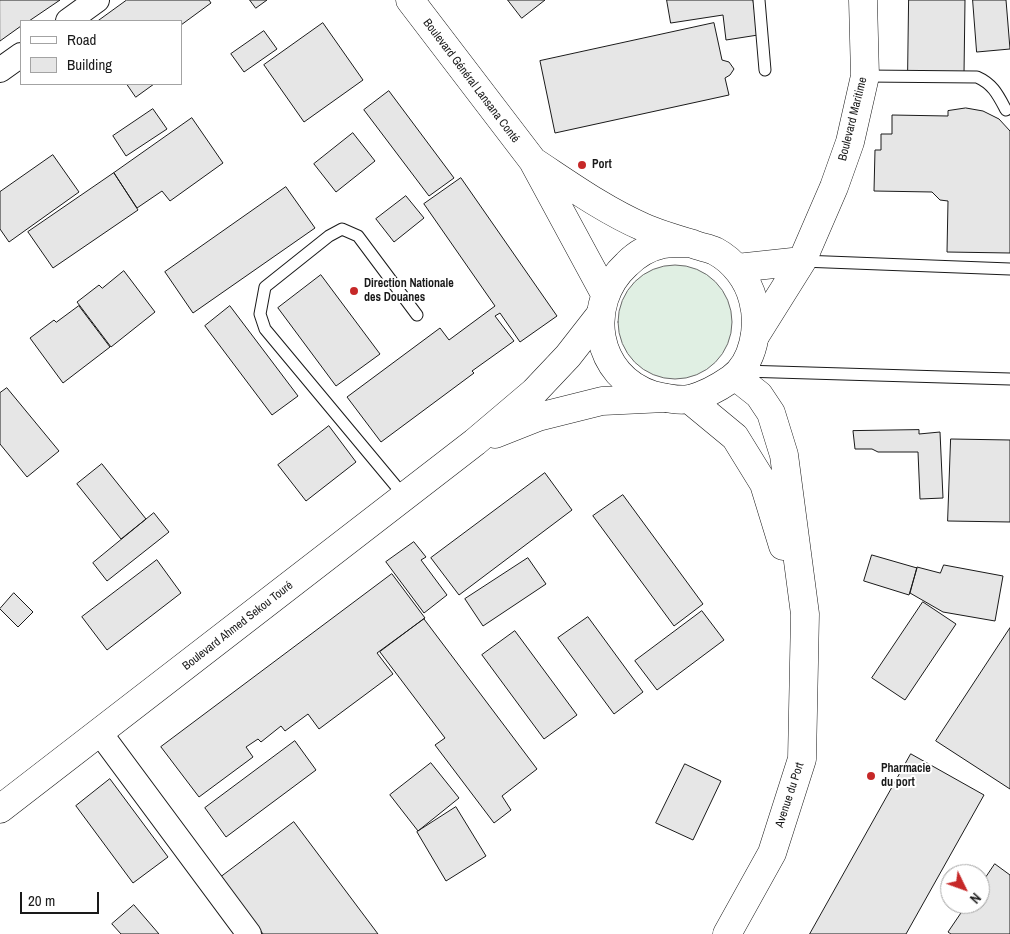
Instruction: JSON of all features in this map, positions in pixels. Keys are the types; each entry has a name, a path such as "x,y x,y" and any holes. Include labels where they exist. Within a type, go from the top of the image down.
{"main road":[{"name":"Boulevard Général Lansana Conté","path":"410,0 533,161 602,304"},
{"name":"Boulevard Maritime","path":"755,336 802,261 834,187 850,142 865,76 863,0"},
{"name":"Boulevard Général Lansana Conté","path":"533,161 611,210 643,227 689,243"},
{"path":"689,243 715,252 737,268 750,289 756,312 755,336 738,373 712,392 677,399 642,391 623,377 608,358 601,337 602,304 616,274 636,255 662,244 689,243"},
{"path":"737,268 802,261"},
{"name":"Boulevard Ahmed Sekou Touré","path":"0,809 475,442 534,392 568,356 602,304"},
{"name":"Avenue du Port","path":"727,934 772,853 802,758 805,614 784,455 771,413 759,395 738,373"},
{"name":"Boulevard Ahmed Sekou Touré","path":"475,442 538,417 602,401 677,399"},
{"name":"Avenue du Port","path":"677,399 735,437 764,484 805,614"}],"street":[{"path":"69,20 98,0"},
{"path":"0,70 20,56"},
{"path":"100,733 250,934"}],"lane":[{"path":"759,0 764,70"},
{"path":"865,76 977,77 986,81 996,90 1006,110"},
{"path":"405,497 265,329 260,314 265,287 329,236 342,229 358,236 416,315"},
{"path":"802,261 1010,269"},
{"path":"738,373 1010,379"}],"green space":[{"path":"675,265 697,269 715,282 728,300 732,322 728,344 715,362 697,375 675,379 653,375 635,362 622,344 618,322 622,300 635,282 653,269"}],"building":[{"path":"0,0 60,0 30,20 20,20 20,27 0,41"},
{"path":"127,0 209,0 211,3 182,24 182,20 99,20"},
{"path":"250,0 267,0 256,8"},
{"path":"508,0 545,0 522,18"},
{"path":"667,0 753,0 758,35 726,40 723,15 671,23"},
{"path":"909,0 965,0 964,74 908,74"},
{"path":"973,0 1006,0 1010,49 977,52"},
{"path":"323,23 363,80 304,122 264,65"},
{"path":"714,23 722,60 729,62 734,69 725,78 729,95 555,133 540,61"},
{"path":"264,31 277,49 244,72 231,54"},
{"path":"128,85 153,85 136,97"},
{"path":"389,91 454,178 429,196 364,110"},
{"path":"966,108 983,111 999,119 1010,131 1010,253 947,252 948,201 940,200 932,192 874,191 875,150 881,150 881,134 892,134 892,115 948,116 948,111"},
{"path":"153,109 167,129 126,156 113,136"},
{"path":"192,118 223,163 170,201 162,191 137,208 114,173"},
{"path":"353,133 375,161 336,192 314,164"},
{"path":"53,155 79,192 9,242 0,229 0,192"},
{"path":"114,173 138,210 53,268 28,232"},
{"path":"461,178 557,316 520,342 500,313 495,316 514,341 472,371 474,373 381,442 347,397 440,328 449,340 495,306 424,204"},
{"path":"286,187 315,228 193,313 165,272"},
{"path":"406,196 424,218 394,242 376,219"},
{"path":"124,271 155,312 111,347 77,302 99,285 102,288"},
{"path":"321,275 380,354 336,386 278,308"},
{"path":"79,306 110,347 63,383 30,338 54,320 56,322"},
{"path":"230,306 298,396 272,415 205,326"},
{"path":"7,388 59,451 27,477 0,444 0,393"},
{"path":"329,426 356,462 306,501 278,465"},
{"path":"919,430 919,434 940,432 943,498 920,499 918,452 878,452 872,449 855,449 853,431"},
{"path":"951,439 1010,440 1010,522 948,521"},
{"path":"102,464 146,519 121,539 77,484"},
{"path":"545,473 572,510 459,595 431,558"},
{"path":"623,495 703,604 674,626 593,516"},
{"path":"154,513 169,532 107,581 93,563"},
{"path":"414,542 426,557 421,560 447,595 424,613 386,562"},
{"path":"872,555 917,568 909,595 864,581"},
{"path":"528,558 546,584 483,626 465,599"},
{"path":"157,560 181,593 107,650 82,617"},
{"path":"944,565 1003,576 995,621 943,612 910,593 917,567 940,573"},
{"path":"392,574 425,618 377,653 393,674 319,729 308,714 285,731 281,726 261,742 258,739 246,747 253,757 199,797 161,747"},
{"path":"14,593 33,612 18,627 0,609"},
{"path":"923,602 956,624 905,700 872,678"},
{"path":"702,611 724,640 657,690 635,661"},
{"path":"588,617 643,692 614,714 558,638"},
{"path":"424,619 537,769 502,796 511,810 494,823 435,745 445,738 380,652"},
{"path":"1010,628 1010,789 936,741"},
{"path":"515,631 577,715 544,739 482,655"},
{"path":"295,741 316,770 226,837 205,808"},
{"path":"911,754 984,795 945,864 940,864 940,873 906,934 810,934"},
{"path":"431,763 459,798 418,831 390,795"},
{"path":"685,764 721,781 693,840 656,823"},
{"path":"110,779 168,857 133,883 76,806"},
{"path":"456,807 486,856 446,881 417,832"},
{"path":"294,822 378,934 263,934 221,877"},
{"path":"995,864 1010,875 1010,934 951,934 948,932 960,914 990,914 990,871"},
{"path":"134,905 159,934 121,934 112,924"}],"place":[{"name":"Port","path":"582,165"},
{"name":"Direction Nationale des Douanes","path":"354,291"},
{"name":"Pharmacie du port","path":"871,776"}]}
